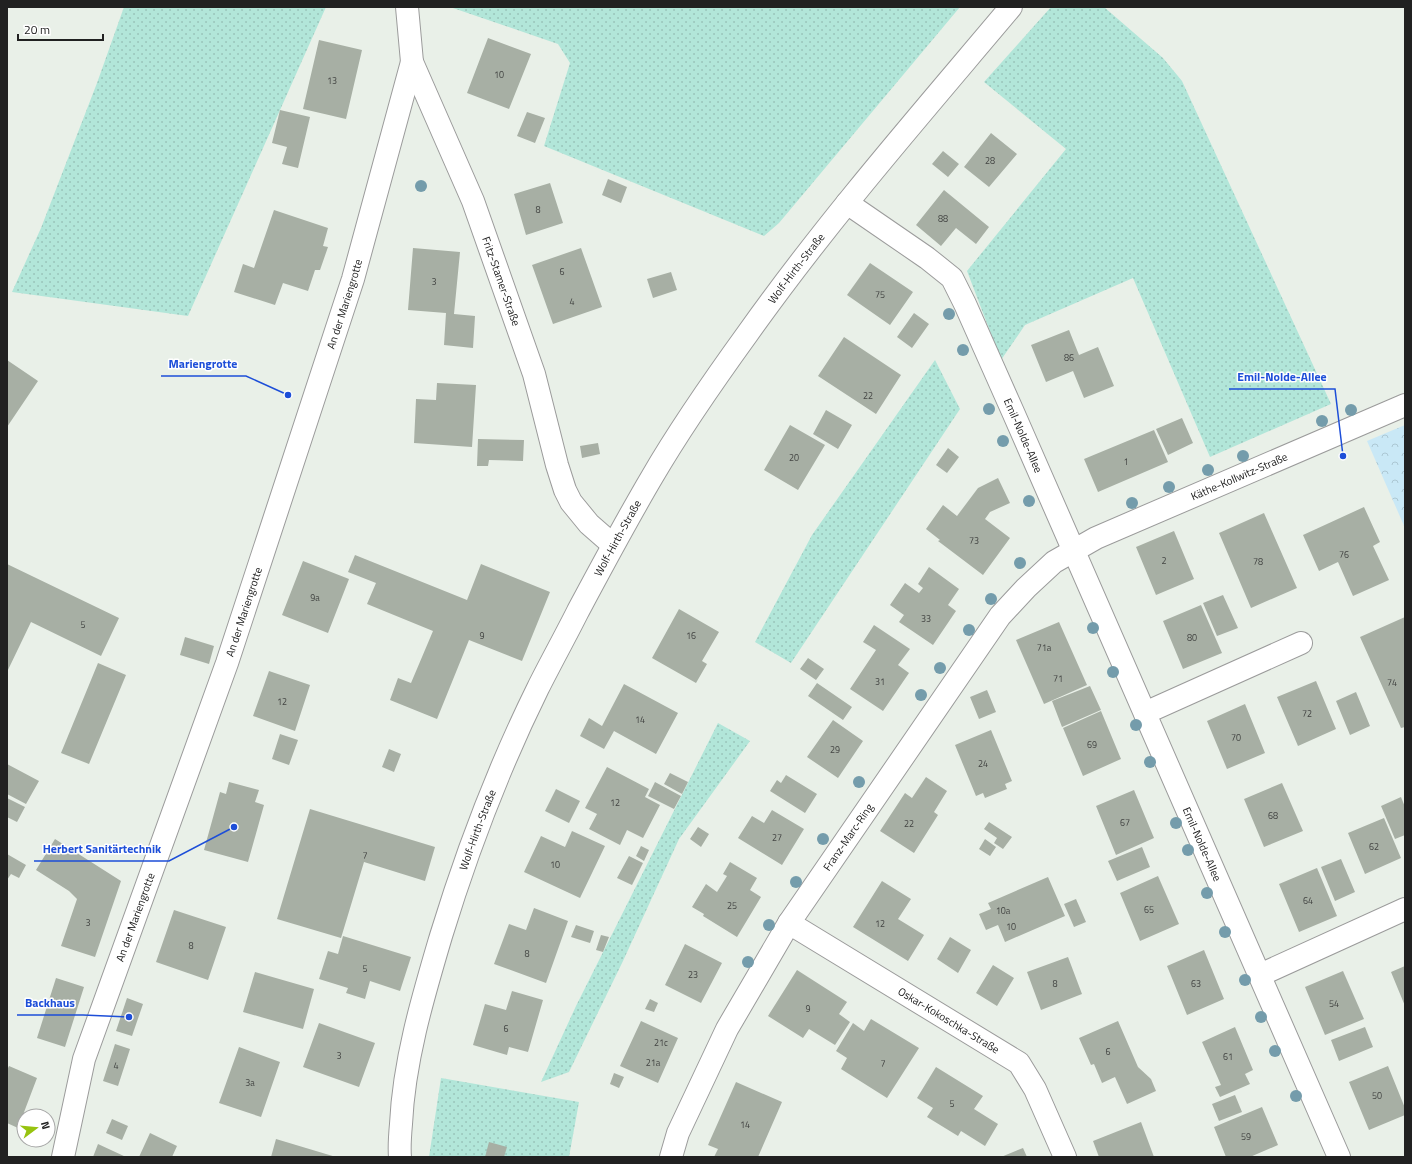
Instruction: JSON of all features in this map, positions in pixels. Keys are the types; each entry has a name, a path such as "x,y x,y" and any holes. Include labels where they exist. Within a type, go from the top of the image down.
{"street":[{"name":"Fritz-Stamer-Straße","path":"407,7 412,62 473,201 534,374 557,465 565,490 572,502 589,524 613,545"},
{"name":"Wolf-Hirth-Straße","path":"400,1157 402,1106 408,1065 424,993 454,893 481,819 507,755 538,688 613,545 652,477 694,410 748,332 804,256 846,203 1012,7"},
{"name":"An der Mariengrotte","path":"63,1157 84,1059 227,663 353,279 412,62"},
{"name":"Emil-Nolde-Allee","path":"846,203 927,258 952,278 965,304 1074,551 1339,1157"},
{"name":"Käthe-Kollwitz-Straße","path":"1074,551 1096,538 1405,405"},
{"name":"Franz-Marc-Ring","path":"672,1157 678,1133 727,1029 789,923 1000,616 1026,588 1053,564 1074,551"},
{"path":"1145,713 1301,643"},
{"path":"1260,976 1405,909"},
{"name":"Oskar-Kokoschka-Straße","path":"789,923 1019,1064 1035,1089 1065,1157"}],"shaded area":[{"path":"124,7 326,7 188,316 12,292 41,228 97,83"},
{"path":"450,7 960,7 779,223 764,236 544,146 570,63 558,44"},
{"path":"1051,7 1104,7 1163,58 1182,81 1331,404 1210,457 1133,278 1025,325 1001,360 967,271 1066,149 984,82"},
{"path":"935,360 960,409 791,663 755,642 812,535"},
{"path":"718,723 750,741 679,839 623,961 569,1072 541,1082 576,1006"},
{"path":"441,1078 579,1102 569,1157 429,1157"}],"green space":[{"path":"1405,425 1405,528 1367,441"}],"building":[{"path":"488,38 531,54 509,109 467,93"},
{"path":"319,40 362,50 346,119 303,109"},
{"path":"280,110 310,117 298,168 282,164 287,147 272,143"},
{"path":"527,112 545,118 535,143 517,136"},
{"path":"991,133 1017,154 989,187 964,167"},
{"path":"943,151 959,164 948,177 932,164"},
{"path":"608,179 627,187 621,203 602,195"},
{"path":"550,183 563,223 526,235 514,194"},
{"path":"944,190 989,227 976,244 956,228 941,246 916,225"},
{"path":"274,210 328,228 323,246 328,247 320,270 315,270 308,291 283,283 275,305 234,292 243,264 254,268"},
{"path":"413,248 460,252 454,314 475,316 473,348 444,345 446,313 408,310"},
{"path":"581,248 602,307 553,324 532,265"},
{"path":"870,263 913,292 890,325 847,295"},
{"path":"671,272 677,290 653,298 647,279"},
{"path":"914,313 929,324 912,348 897,337"},
{"path":"1069,330 1079,355 1098,347 1114,386 1084,398 1073,371 1046,382 1031,345"},
{"path":"844,337 901,375 876,414 818,376"},
{"path":"7,360 38,381 7,427"},
{"path":"437,383 476,385 472,447 414,443 416,399 436,400"},
{"path":"826,410 852,425 838,449 813,434"},
{"path":"1182,418 1193,443 1168,455 1156,429"},
{"path":"790,425 825,445 798,490 764,470"},
{"path":"1154,430 1168,462 1098,492 1084,459"},
{"path":"478,439 524,440 523,461 489,460 488,466 477,466"},
{"path":"598,443 600,454 582,458 580,446"},
{"path":"948,448 959,457 947,473 936,465"},
{"path":"998,478 1010,503 990,512 985,519 1010,538 983,575 938,541 940,540 926,529 943,505 957,516 978,488"},
{"path":"1364,507 1380,542 1373,546 1389,580 1353,596 1338,562 1319,571 1303,535"},
{"path":"1264,513 1297,588 1251,608 1219,533"},
{"path":"1174,531 1194,579 1156,595 1136,547"},
{"path":"355,555 467,600 481,564 550,592 522,661 469,640 437,719 390,700 398,678 411,683 433,631 367,604 376,583 348,572"},
{"path":"303,561 349,579 328,633 282,615"},
{"path":"7,564 119,618 101,656 31,622 7,672"},
{"path":"929,567 959,589 948,605 956,611 933,645 899,622 904,615 890,605 905,583 919,593 923,588 918,584"},
{"path":"1223,595 1238,628 1217,636 1203,603"},
{"path":"1201,605 1222,653 1183,669 1163,621"},
{"path":"679,609 719,632 702,661 707,664 696,683 652,658"},
{"path":"1405,617 1405,727 1401,728 1360,637"},
{"path":"1059,622 1087,685 1044,704 1016,640"},
{"path":"874,625 910,649 898,665 909,673 883,711 850,689 876,650 863,642"},
{"path":"185,637 214,646 209,664 180,655"},
{"path":"808,658 824,669 816,680 800,669"},
{"path":"98,663 126,675 89,764 61,753"},
{"path":"269,671 310,685 295,731 253,716"},
{"path":"1316,681 1336,729 1298,746 1277,697"},
{"path":"817,683 852,707 843,720 808,696"},
{"path":"624,684 678,713 656,754 614,731 604,749 580,736 589,718 602,726"},
{"path":"1090,686 1101,710 1062,727 1052,701"},
{"path":"987,690 996,712 979,719 970,697"},
{"path":"1356,692 1370,726 1350,735 1336,701"},
{"path":"1245,704 1265,753 1227,769 1207,721"},
{"path":"1101,711 1121,759 1083,776 1063,728"},
{"path":"833,720 863,741 838,778 807,757"},
{"path":"991,730 1012,781 1005,784 1007,789 985,798 983,793 976,796 955,745"},
{"path":"280,734 298,740 289,765 272,759"},
{"path":"389,749 401,754 394,772 382,767"},
{"path":"7,764 39,781 26,804 7,794"},
{"path":"607,767 649,789 645,797 660,805 643,838 627,830 620,845 589,829 597,814 585,808"},
{"path":"670,773 688,782 682,794 664,784"},
{"path":"786,775 817,794 805,813 770,791 777,780 781,783"},
{"path":"926,777 947,791 934,812 938,815 914,853 880,831 905,793 912,798"},
{"path":"229,782 259,790 255,802 264,805 248,862 204,850 220,792 226,794"},
{"path":"655,782 681,796 674,809 648,796"},
{"path":"1282,783 1303,831 1264,847 1244,799"},
{"path":"556,789 580,801 569,823 545,811"},
{"path":"1134,790 1154,838 1116,855 1096,806"},
{"path":"1401,797 1405,807 1405,835 1395,839 1381,806"},
{"path":"7,798 25,807 17,822 7,817"},
{"path":"310,809 435,847 425,881 364,862 341,938 277,919"},
{"path":"772,810 804,829 782,865 738,838 752,816 764,823"},
{"path":"1384,818 1401,858 1365,874 1348,833"},
{"path":"989,822 1012,837 1003,849 994,843 997,838 984,829"},
{"path":"698,827 709,834 701,847 690,839"},
{"path":"572,831 605,846 580,898 524,872 541,836 565,847"},
{"path":"55,839 121,881 95,957 61,946 77,899 69,891 36,870"},
{"path":"985,839 996,847 990,856 979,849"},
{"path":"641,846 649,850 644,861 636,856"},
{"path":"1142,847 1150,867 1117,881 1108,861"},
{"path":"7,854 26,865 19,878 11,874 7,880"},
{"path":"629,856 643,863 632,885 617,878"},
{"path":"1341,859 1355,892 1335,901 1321,867"},
{"path":"730,862 757,878 750,890 761,897 737,937 703,916 704,914 692,907 706,884 717,892 727,876 723,874"},
{"path":"1317,868 1337,916 1299,932 1279,884"},
{"path":"1158,876 1179,924 1140,941 1120,893"},
{"path":"1048,877 1065,916 1005,942 998,925 986,930 979,914 991,909 988,903"},
{"path":"882,881 911,899 898,919 924,935 908,961 853,927"},
{"path":"1076,899 1086,922 1074,927 1064,904"},
{"path":"534,908 568,921 546,983 494,964 509,924 526,930"},
{"path":"174,910 226,927 208,980 156,962"},
{"path":"576,925 594,931 590,943 571,937"},
{"path":"601,935 609,937 603,952 596,950"},
{"path":"343,936 411,957 400,991 370,981 365,999 346,993 348,988 319,979 328,951 338,954"},
{"path":"950,937 971,950 958,973 937,959"},
{"path":"685,944 722,963 701,1003 665,985"},
{"path":"1204,950 1224,999 1187,1015 1167,966"},
{"path":"1068,957 1082,994 1041,1010 1027,972"},
{"path":"993,965 1014,978 997,1006 976,993"},
{"path":"1405,966 1405,1006 1391,972"},
{"path":"797,970 847,1002 839,1014 850,1022 835,1045 809,1029 803,1038 768,1016"},
{"path":"1343,971 1364,1019 1325,1035 1305,987"},
{"path":"255,972 314,989 303,1029 243,1012"},
{"path":"56,978 84,987 65,1047 37,1038"},
{"path":"512,991 543,1000 528,1052 509,1047 507,1055 473,1045 485,1004 506,1010"},
{"path":"127,998 143,1004 132,1036 116,1031"},
{"path":"650,999 658,1003 654,1012 645,1009"},
{"path":"871,1019 919,1048 887,1098 841,1069 847,1058 836,1051 853,1023 864,1031"},
{"path":"641,1021 678,1038 658,1083 620,1066"},
{"path":"1118,1021 1138,1067 1151,1079 1156,1091 1127,1104 1115,1077 1102,1083 1094,1064 1091,1065 1079,1038"},
{"path":"319,1023 375,1043 359,1087 303,1067"},
{"path":"1235,1027 1253,1070 1245,1074 1250,1084 1220,1097 1215,1087 1221,1085 1202,1042"},
{"path":"1365,1027 1373,1047 1339,1061 1331,1040"},
{"path":"115,1044 130,1049 118,1086 103,1081"},
{"path":"239,1047 280,1062 261,1117 219,1103"},
{"path":"9,1066 37,1078 26,1108 16,1108 16,1127 7,1123 7,1070"},
{"path":"1388,1066 1405,1108 1405,1115 1369,1130 1349,1082"},
{"path":"936,1067 983,1096 974,1109 998,1124 985,1146 961,1131 958,1136 927,1117 933,1108 917,1098"},
{"path":"614,1073 624,1077 619,1088 610,1084"},
{"path":"736,1082 782,1102 758,1157 714,1157 718,1149 708,1145"},
{"path":"1235,1095 1242,1112 1219,1121 1212,1104"},
{"path":"1262,1107 1278,1145 1250,1157 1226,1157 1214,1127"},
{"path":"112,1119 128,1126 122,1140 106,1133"},
{"path":"1141,1122 1154,1157 1099,1157 1093,1141"},
{"path":"150,1133 177,1146 172,1157 139,1157"},
{"path":"276,1139 336,1157 271,1157"},
{"path":"489,1142 507,1147 504,1157 485,1157"},
{"path":"98,1144 126,1157 93,1157"},
{"path":"1023,1148 1027,1157 1001,1157"}],"place":[{"name":"Mariengrotte","path":"288,395"},
{"name":"Emil-Nolde-Allee","path":"1343,456"},
{"name":"Herbert Sanitärtechnik","path":"234,827"},
{"name":"Backhaus","path":"129,1017"}]}
